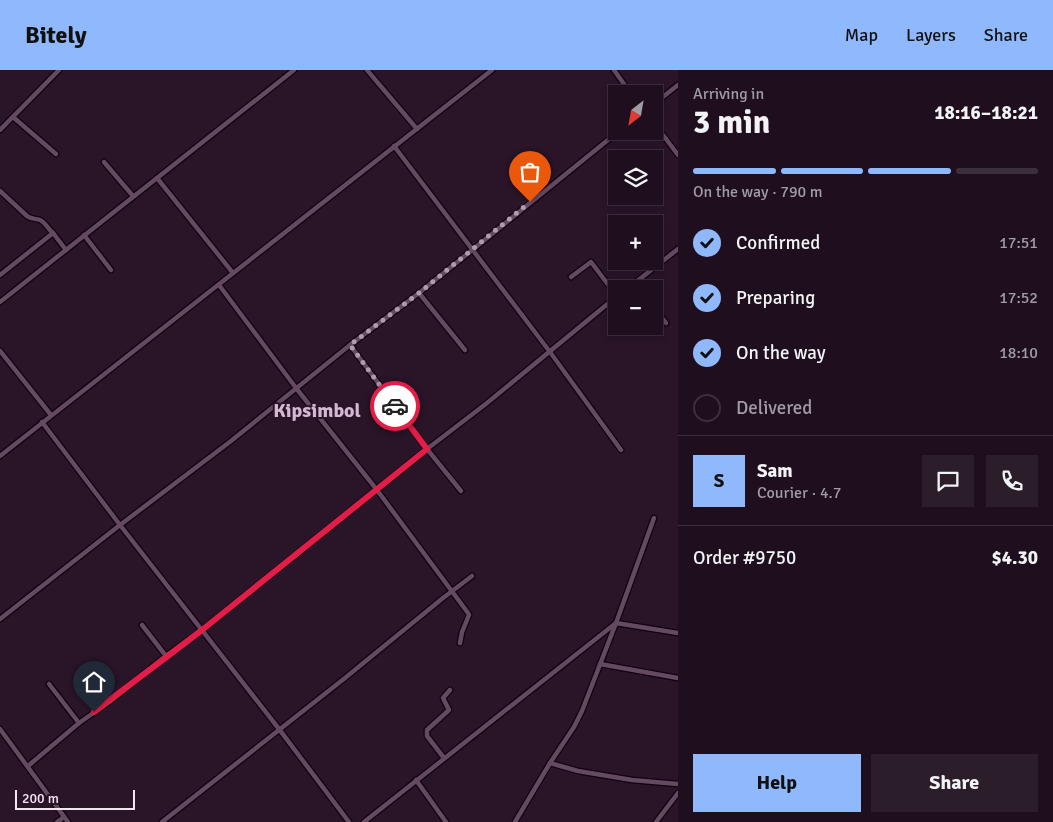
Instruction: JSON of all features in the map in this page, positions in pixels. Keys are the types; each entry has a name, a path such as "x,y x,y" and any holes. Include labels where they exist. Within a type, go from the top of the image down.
{"street":[{"path":"0,130 59,70"},
{"path":"0,302 294,70"},
{"path":"367,70 417,129"},
{"path":"0,456 492,70"},
{"path":"614,70 625,85"},
{"path":"663,97 678,85"},
{"path":"13,117 56,154"},
{"path":"663,135 678,155"},
{"path":"0,618 231,442 608,140"},
{"path":"394,146 550,352 621,450"},
{"path":"104,162 133,196"},
{"path":"157,178 233,273"},
{"path":"0,191 31,219 42,221 66,250"},
{"path":"0,275 53,234"},
{"path":"84,235 111,270"},
{"path":"639,280 678,250"},
{"path":"571,277 591,262 608,285"},
{"path":"219,285 296,388 377,490 469,615 460,643"},
{"path":"419,293 465,350"},
{"path":"28,766 79,723 202,630 487,403 608,303"},
{"path":"663,319 666,323"},
{"path":"350,345 427,449 461,491"},
{"path":"0,351 51,415"},
{"path":"42,422 349,822"},
{"path":"515,822 582,711 654,518"},
{"path":"162,822 472,576"},
{"path":"364,822 616,624 678,633"},
{"path":"142,625 166,656"},
{"path":"600,664 678,678"},
{"path":"49,684 79,723"},
{"path":"444,758 426,733 448,710 443,698 450,690"},
{"path":"0,729 68,822"},
{"path":"550,763 578,771 632,780 678,784"},
{"path":"416,780 446,822"},
{"path":"656,822 678,794"},
{"path":"57,822 64,817"}],"way so far":[{"path":"395,406 350,345 419,293 530,202"}],"district":[{"name":"Kipsimbol","path":"317,410"}],"route":[{"path":"94,712 202,630 427,449 395,406"}]}
